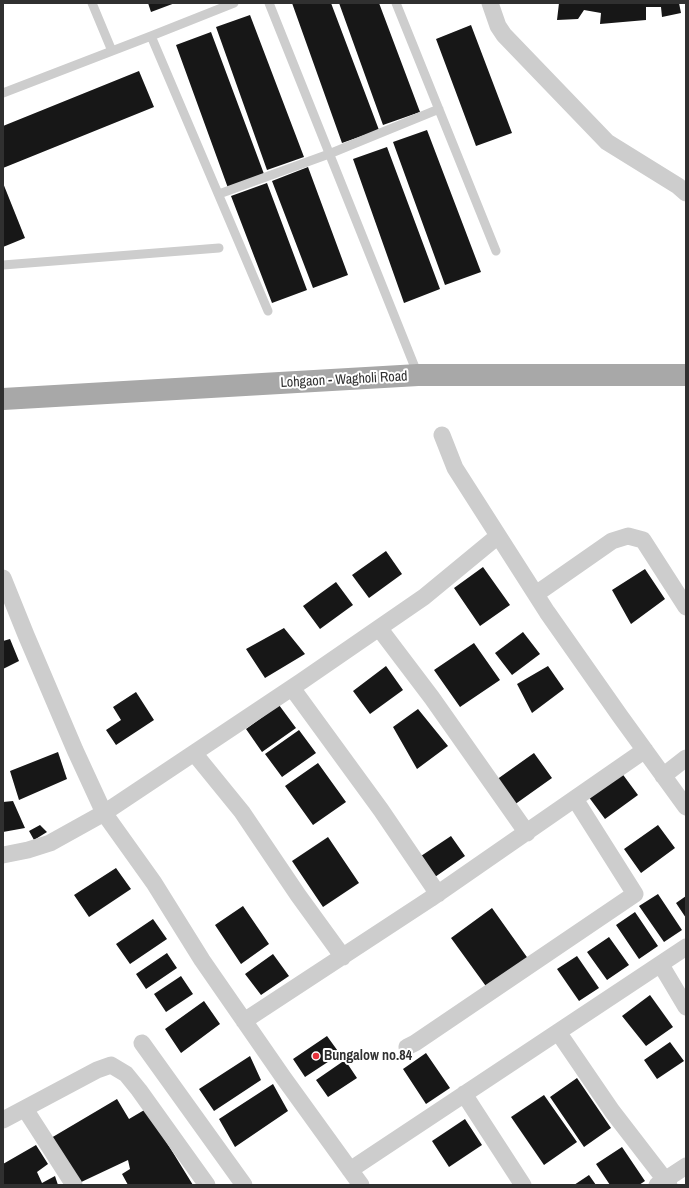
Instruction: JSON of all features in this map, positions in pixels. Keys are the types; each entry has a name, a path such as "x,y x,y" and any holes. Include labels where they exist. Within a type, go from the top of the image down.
{"main road":[{"name":"Lohgaon - Wagholi Road","path":"3,399 418,375 686,375"}],"street":[{"path":"490,3 498,26 504,35 607,142 678,186 686,193"},
{"path":"442,435 455,468 547,612 686,807"},
{"path":"3,855 28,850 50,843 104,813 292,688 424,597 498,536"},
{"path":"536,594 612,541 628,536 643,540 686,607"},
{"path":"3,578 66,729 104,813 154,883 202,960 244,1021 361,1185"},
{"path":"379,628 432,698 527,833"},
{"path":"292,688 381,810 438,894"},
{"path":"244,1021 438,894 645,750"},
{"path":"194,753 242,812 298,895 343,957"},
{"path":"663,776 686,758"},
{"path":"407,1047 416,1043 635,894 575,799"},
{"path":"350,1170 686,947"},
{"path":"661,965 686,1007"},
{"path":"558,1032 663,1183 686,1166"},
{"path":"142,1043 244,1185"},
{"path":"3,1120 97,1070 111,1065 126,1074 139,1090 207,1185"},
{"path":"464,1094 523,1185"},
{"path":"25,1109 74,1185"}],"lane":[{"path":"92,3 112,51"},
{"path":"3,92 234,3"},
{"path":"269,3 418,375"},
{"path":"396,3 496,251"},
{"path":"151,36 268,311"},
{"path":"219,194 329,154 439,108"},
{"path":"3,265 219,248"}],"building":[{"path":"148,3 175,3 151,12"},
{"path":"292,3 331,3 379,130 342,143"},
{"path":"339,3 379,3 420,112 383,125"},
{"path":"559,3 679,3 681,13 662,17 661,7 646,7 646,20 600,24 601,13 584,10 578,19 557,20"},
{"path":"250,15 304,157 267,170 216,27"},
{"path":"471,25 512,133 476,146 436,39"},
{"path":"211,32 264,174 228,188 176,45"},
{"path":"139,71 154,107 3,168 3,126"},
{"path":"427,130 481,272 445,285 393,142"},
{"path":"387,147 440,289 404,303 353,159"},
{"path":"308,167 348,275 313,288 272,181"},
{"path":"3,183 25,238 3,247"},
{"path":"267,183 307,290 272,303 231,196"},
{"path":"386,551 402,574 369,598 352,575"},
{"path":"483,567 510,605 480,626 454,588"},
{"path":"645,569 665,599 631,624 612,590"},
{"path":"336,582 353,605 320,629 303,606"},
{"path":"284,628 305,654 265,678 246,649"},
{"path":"523,632 540,654 512,675 495,653"},
{"path":"10,639 19,661 3,669 3,641"},
{"path":"474,643 500,680 460,707 434,670"},
{"path":"386,666 403,690 370,714 353,691"},
{"path":"548,666 564,689 532,713 517,684"},
{"path":"136,692 154,720 116,745 106,730 121,720 113,707"},
{"path":"279,705 296,728 262,752 246,729"},
{"path":"418,709 448,746 417,769 393,727"},
{"path":"299,730 316,753 282,777 265,754"},
{"path":"58,752 67,779 19,800 10,771"},
{"path":"534,753 552,778 514,805 496,780"},
{"path":"318,763 346,802 313,825 285,786"},
{"path":"621,772 638,795 605,819 588,796"},
{"path":"13,801 25,828 3,832 3,802"},
{"path":"40,825 47,832 34,840 29,831"},
{"path":"658,825 675,848 641,873 624,849"},
{"path":"451,836 465,856 435,877 421,856"},
{"path":"328,837 359,883 323,907 292,861"},
{"path":"116,868 131,889 89,917 74,895"},
{"path":"658,894 682,930 664,942 639,906"},
{"path":"686,896 686,918 676,903"},
{"path":"243,906 269,944 241,964 215,925"},
{"path":"492,908 529,960 488,989 451,938"},
{"path":"635,912 658,946 639,959 616,925"},
{"path":"153,919 167,939 130,964 116,944"},
{"path":"609,937 629,965 607,980 587,952"},
{"path":"167,953 177,968 146,989 136,974"},
{"path":"273,954 289,976 261,995 245,974"},
{"path":"577,956 599,988 579,1001 557,969"},
{"path":"181,976 193,994 166,1012 154,994"},
{"path":"650,995 673,1027 646,1046 622,1016"},
{"path":"204,1001 220,1024 181,1053 165,1029"},
{"name":"Bungalow no.84","path":"327,1036 340,1054 305,1077 293,1059"},
{"path":"670,1042 684,1061 657,1079 644,1060"},
{"path":"426,1053 450,1088 426,1104 403,1069"},
{"path":"250,1056 261,1080 214,1111 199,1089"},
{"path":"345,1060 357,1078 328,1097 316,1080"},
{"path":"577,1078 611,1128 584,1147 550,1097"},
{"path":"273,1084 288,1111 235,1147 219,1119"},
{"path":"544,1095 577,1142 544,1165 511,1117"},
{"path":"117,1099 129,1119 146,1109 193,1185 128,1185 122,1174 130,1169 128,1160 77,1184 51,1138"},
{"path":"465,1119 482,1145 449,1167 432,1141"},
{"path":"36,1145 48,1164 37,1172 42,1183 55,1176 58,1185 3,1185 3,1164"},
{"path":"622,1147 645,1181 639,1185 610,1185 596,1164"},
{"path":"589,1175 596,1185 574,1185"}],"place":[{"name":"Bungalow no.84","path":"316,1056"}]}
